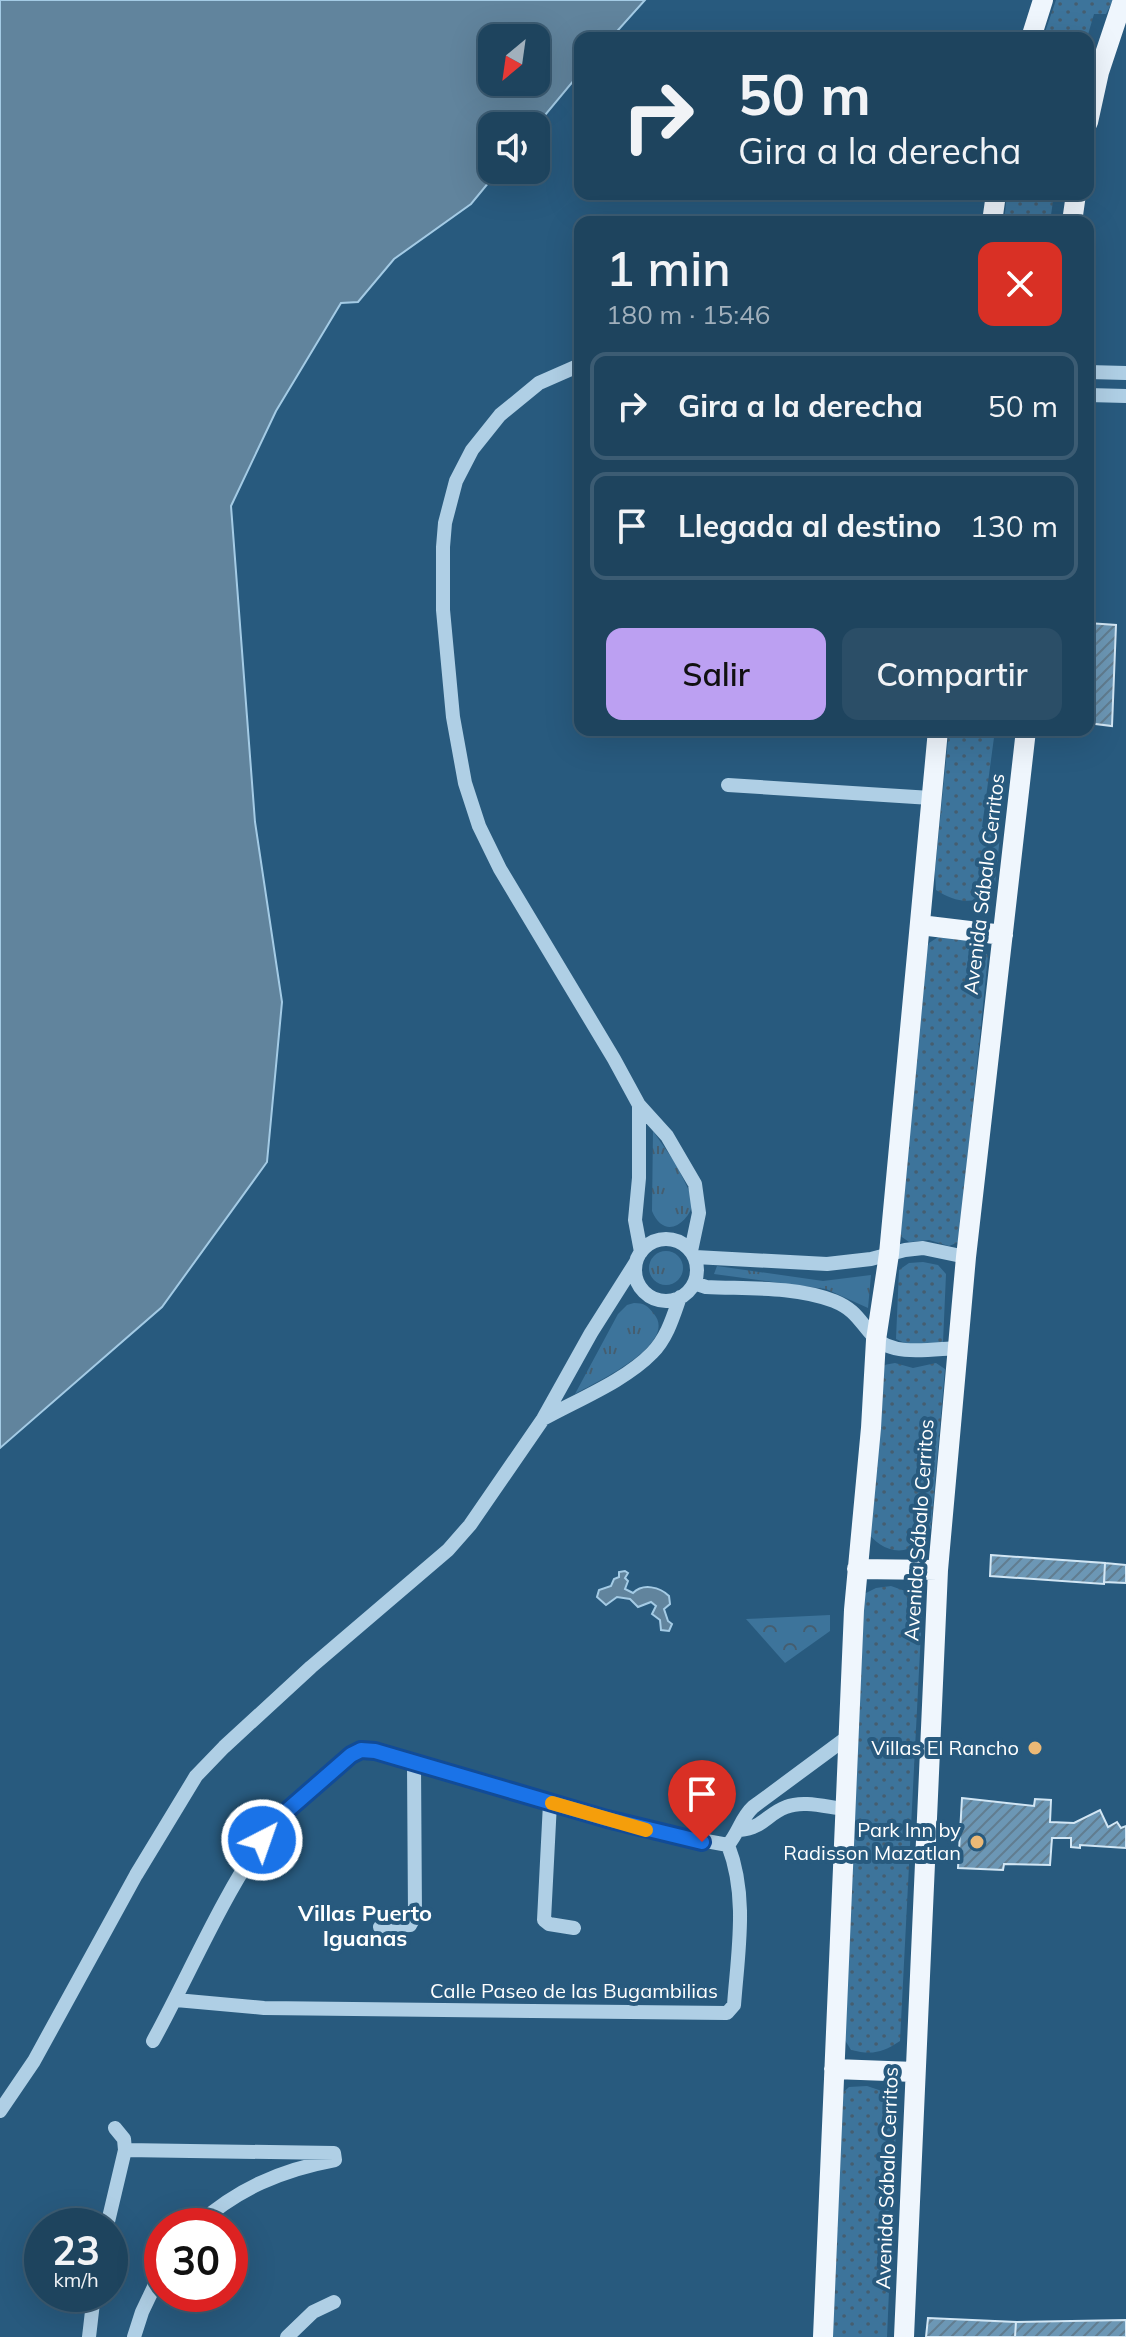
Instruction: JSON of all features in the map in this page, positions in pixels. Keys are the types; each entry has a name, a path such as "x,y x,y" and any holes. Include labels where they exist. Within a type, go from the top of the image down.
{"main road":[{"path":"1033,32 1043,0"},
{"path":"1094,95 1123,0"},
{"path":"823,2337 857,1569 876,1340 889,1254 937,736"},
{"name":"Avenida Sábalo Cerritos","path":"904,2337 938,1570 966,1257 1025,736"},
{"path":"920,925 1003,935"},
{"path":"857,1569 938,1570"},
{"path":"834,2069 915,2072"}],"street":[{"path":"543,1419 634,1368 653,1352 666,1334 680,1297 694,1283 697,1273 693,1254 699,1213 695,1184 667,1136 639,1105 500,869 479,826 457,746 443,610 445,523 456,481 472,450 500,415 539,383 574,368"},
{"path":"1094,372 1126,373"},
{"path":"1094,395 1126,396"},
{"path":"728,785 931,798"},
{"path":"639,1105 639,1178 635,1220 638,1282 651,1296 661,1300 680,1297"},
{"path":"0,2111 34,2061 136,1875 196,1776 311,1667 448,1550 470,1525 543,1419 638,1257 657,1240 677,1241 693,1254 827,1264 923,1248 966,1257"},
{"path":"694,1283 706,1287 816,1295 856,1313 876,1340 914,1350 957,1348"},
{"path":"153,2041 208,1933 262,1840 289,1809 351,1755 361,1750 375,1751 646,1830 728,1845 740,1830 744,1816 849,1736"},
{"path":"380,1927 410,1925 415,1916 414,1764"},
{"path":"776,1789 784,1807"},
{"path":"550,1803 544,1920 549,1924 574,1928"},
{"path":"740,1830 753,1829 784,1807 799,1804 844,1809"},
{"name":"Calle Paseo de las Bugambilias","path":"176,2000 264,2008 727,2013 734,2005 741,1911 736,1866 728,1845"},
{"path":"111,2208 125,2150 124,2139 115,2128"},
{"path":"125,2150 334,2153 335,2160 260,2181 218,2208"},
{"path":"287,2337 313,2312 334,2302"},
{"path":"134,2337 144,2308"},
{"path":"89,2337 92,2312"}],"green space":[{"path":"1056,0 1113,0 1106,14 1094,14 1089,32 1045,32"},
{"path":"1006,200 1053,200 1051,216 1005,216"},
{"path":"948,736 994,736 982,827 1000,836 995,884 990,896 968,901 949,897 936,890 935,871"},
{"path":"949,930 973,936 988,956 959,1242 949,1246 929,1240 909,1242 899,1235 925,954 929,943"},
{"path":"653,1131 676,1164 694,1201 687,1217 675,1226 663,1225 652,1211"},
{"path":"666,1251 678,1256 683,1268 678,1280 666,1285 654,1280 649,1268 654,1256"},
{"path":"909,1263 938,1265 946,1274 943,1342 919,1346 896,1339 899,1270"},
{"path":"717,1266 823,1281 871,1275 868,1308 826,1289 714,1274"},
{"path":"634,1303 646,1306 654,1314 659,1326 655,1338 631,1361 575,1394 618,1314"},
{"path":"895,1363 913,1368 936,1363 945,1369 931,1528 918,1544 903,1550 882,1546 866,1530 884,1365"},
{"path":"891,1586 908,1592 922,1612 900,2041 877,2052 865,2052 851,2050 843,2037 862,1595 876,1588"},
{"path":"830,1615 830,1631 785,1663 746,1619"},
{"path":"867,2086 885,2092 897,2104 887,2337 826,2337 836,2099 849,2087"}],"shaded area":[{"path":"0,0 645,0 616,32 574,32 574,80 548,112 478,112 478,184 487,184 471,204 394,259 358,302 341,303 276,411 231,506 255,822 282,1002 267,1162 162,1307 0,1448"},
{"path":"625,1571 628,1581 625,1589 633,1593 651,1587 669,1596 670,1604 664,1609 672,1624 669,1631 661,1630 660,1620 652,1614 656,1606 651,1602 638,1607 630,1599 617,1597 606,1605 597,1597 599,1590 611,1586 614,1579 619,1577 619,1572"}],"building":[{"path":"1094,623 1116,625 1112,726 1094,724"},
{"path":"991,1555 1105,1563 1104,1584 990,1576"},
{"path":"1105,1563 1126,1565 1126,1583 1104,1582"},
{"path":"962,1798 1034,1806 1035,1799 1051,1800 1050,1822 1074,1823 1100,1810 1108,1827 1117,1822 1121,1828 1126,1826 1126,1848 1071,1847 1071,1838 1052,1838 1050,1865 1004,1864 1003,1870 958,1868"},
{"path":"928,2318 1016,2322 1015,2337 926,2337"},
{"path":"1126,2320 1126,2337 1015,2337 1016,2322"}],"slow traffic":[{"path":"552,1803 646,1830"}],"place":[{"name":"Villas El Rancho","path":"1035,1748"},
{"name":"Park Inn by Radisson Mazatlan","path":"977,1842"}],"district":[{"name":"Villas Puerto Iguanas","path":"365,1926"}],"route":[{"path":"262,1840 289,1809 351,1755 361,1750 375,1751 646,1830 702,1842"}]}
